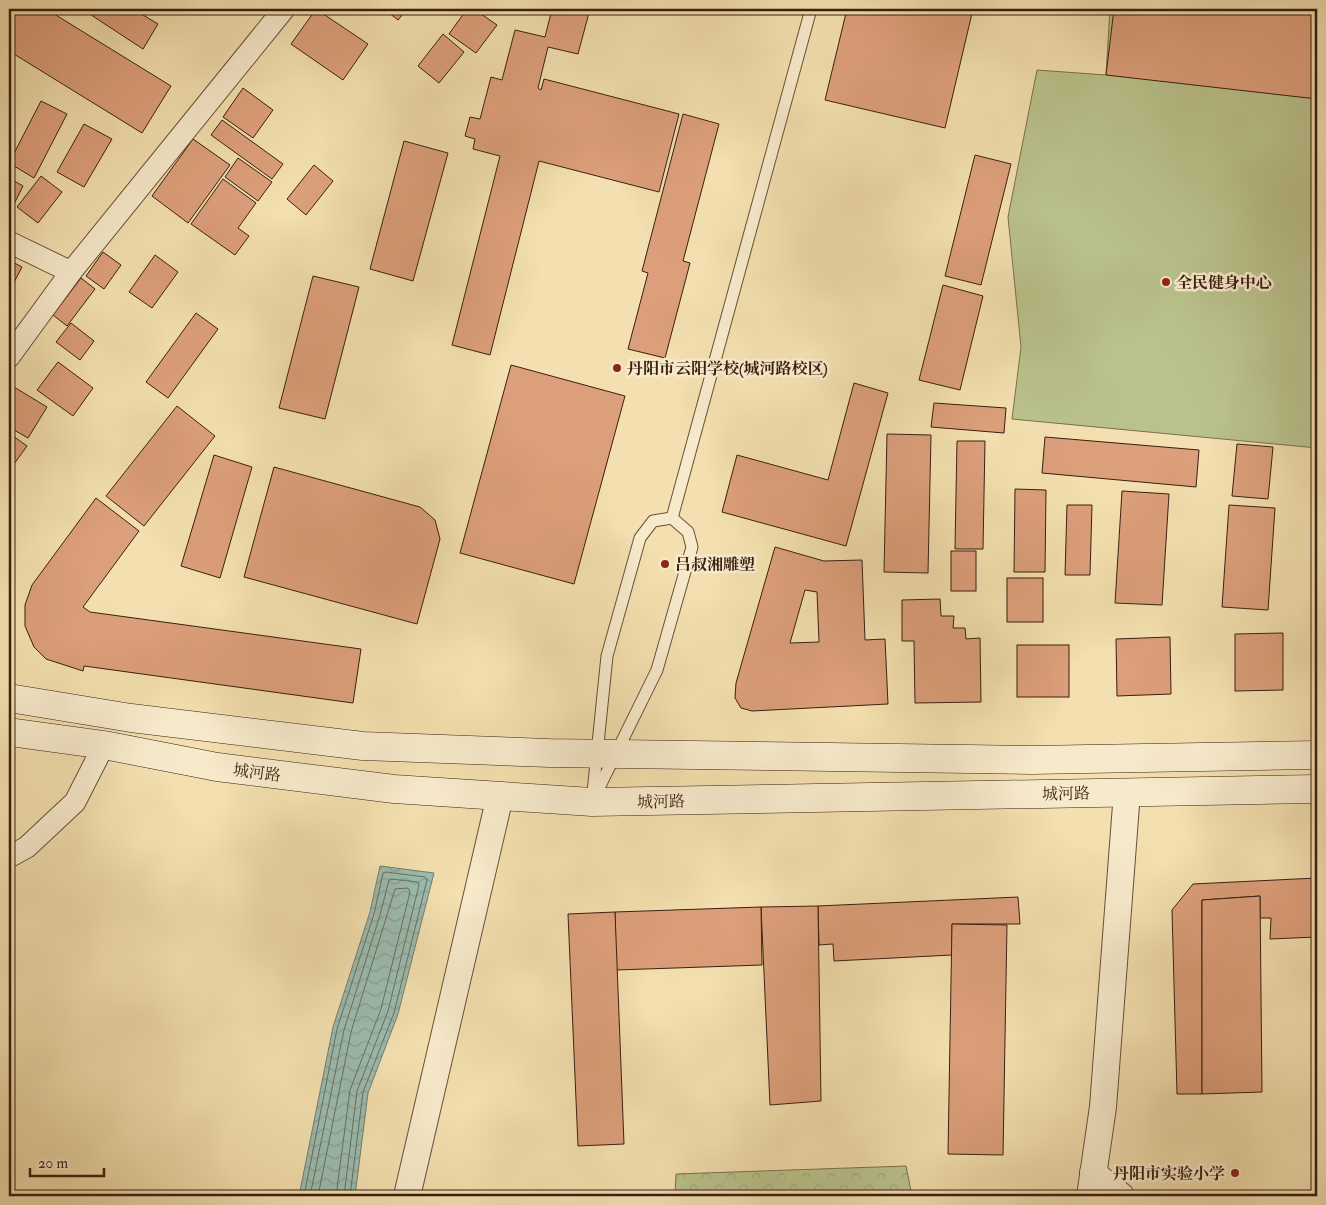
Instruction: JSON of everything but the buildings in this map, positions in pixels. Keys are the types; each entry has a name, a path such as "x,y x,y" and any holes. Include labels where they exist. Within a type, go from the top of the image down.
{"main road":[{"name":"城河路","path":"9,698 131,718 363,746 606,754 1021,760 1317,755"},
{"name":"城河路","path":"9,732 104,745 217,768 394,789 592,802 1317,789"}],"street":[{"path":"9,357 72,272 284,9"},
{"path":"9,242 72,272"},
{"path":"9,858 27,847 75,802 104,745"},
{"path":"1121,1196 1092,1184 1103,1107 1127,792"},
{"path":"407,1196 500,796"}],"lane":[{"path":"672,518 811,9"},
{"path":"592,802 606,754 657,670 692,547 688,532 672,518"},
{"path":"592,802 606,754 607,656 640,538 653,521 672,518"}],"green space":[{"name":"全民健身中心","path":"1110,9 1317,9 1317,448 1012,419 1021,347 1008,217 1037,70 1106,75"},
{"path":"906,1166 912,1196 675,1196 676,1174"}],"water":[{"path":"380,866 434,873 398,1014 368,1093 355,1196 299,1196 333,1027 370,912"}],"place":[{"name":"全民健身中心","path":"1166,282"},
{"name":"丹阳市云阳学校(城河路校区)","path":"617,368"},
{"name":"吕叔湘雕塑","path":"665,564"},
{"name":"丹阳市实验小学","path":"1235,1173"}]}
